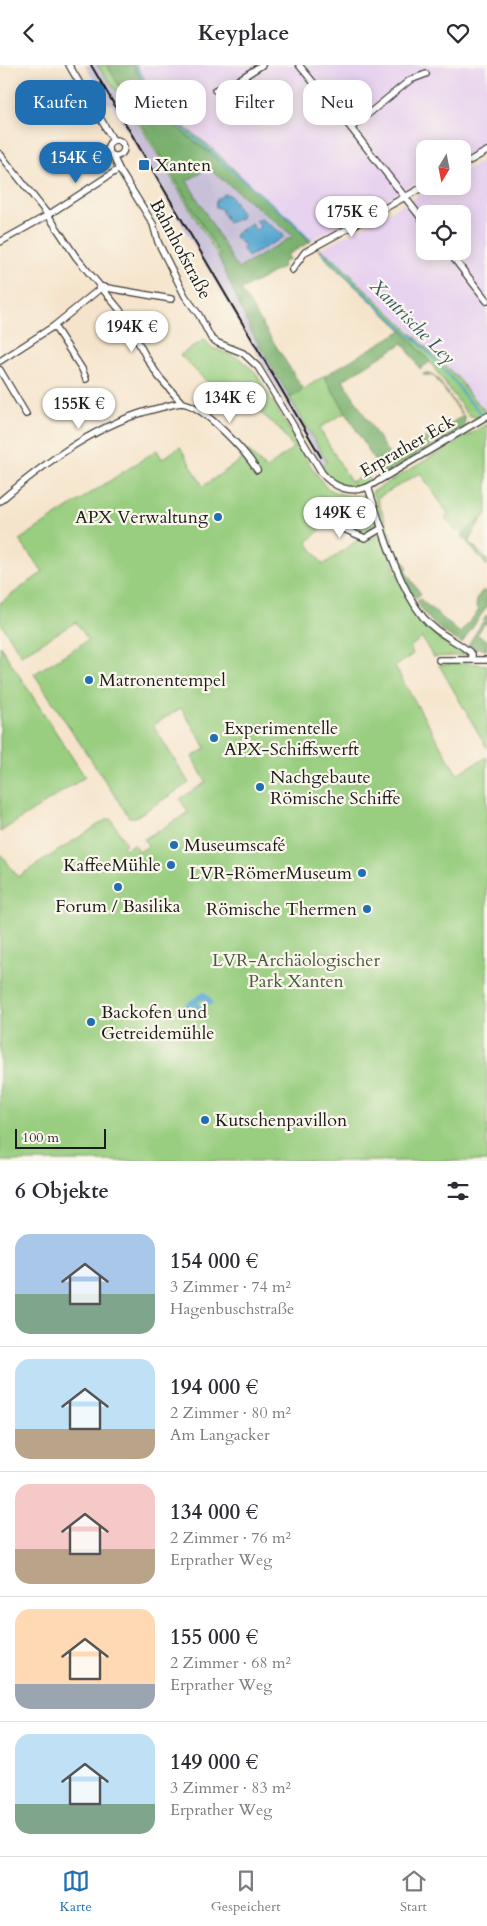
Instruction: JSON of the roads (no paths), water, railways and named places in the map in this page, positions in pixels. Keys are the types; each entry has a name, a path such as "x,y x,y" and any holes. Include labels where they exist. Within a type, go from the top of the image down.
{"street":[{"path":"69,65 113,140 119,140 124,147 121,155 113,156"},
{"path":"214,90 232,84 262,65"},
{"path":"299,65 352,128 416,212"},
{"path":"352,128 410,80 426,74"},
{"name":"Bahnhofstraße","path":"113,140 108,148 153,224 154,233 165,258 185,296 200,315 211,337 218,343 242,353 258,367 322,473 331,483 339,487"},
{"path":"471,160 487,151"},
{"path":"0,154 48,215 76,257 124,315 159,377 182,403 203,412 249,457 257,470"},
{"path":"0,242 48,215 119,169"},
{"path":"292,270 305,252 416,191"},
{"path":"455,260 487,301"},
{"path":"0,361 54,326 102,287 171,299"},
{"path":"54,326 82,369 86,379"},
{"path":"0,370 26,414"},
{"path":"0,501 82,440 139,413 182,403"},
{"name":"Erprather Eck","path":"339,487 354,490 368,487 487,416"},
{"path":"368,487 389,550 404,582 424,617 440,634 464,647 472,654 472,659"},
{"path":"332,524 365,538 382,527"},
{"path":"439,660 487,660"}],"water":[{"path":"225,194 230,195 242,215 241,218 228,223 220,208 216,208 217,199"},
{"path":"261,219 283,234 284,237 248,257 243,250 244,245 235,237 235,234 251,223 256,230 260,227 256,220"}],"waterway":[{"name":"Xantrische Ley","path":"135,65 161,111 291,220 311,240"},
{"name":"Xantrische Ley","path":"321,251 423,347 481,413"},
{"path":"185,1008 204,995 210,1002"},
{"path":"192,1003 196,1004 201,1011"}],"railway":[{"path":"91,65 321,457"}],"place":[{"name":"Xanten","path":"144,165"},
{"name":"APX Verwaltung","path":"218,517"},
{"name":"Matronentempel","path":"89,680"},
{"name":"Experimentelle APX-Schiffswerft","path":"214,738"},
{"name":"Nachgebaute Römische Schiffe","path":"260,787"},
{"name":"Museumscafé","path":"174,845"},
{"name":"KaffeeMühle","path":"171,865"},
{"name":"LVR-RömerMuseum","path":"362,873"},
{"name":"Forum / Basilika","path":"118,887"},
{"name":"Römische Thermen","path":"367,909"},
{"name":"Backofen und Getreidemühle","path":"91,1022"},
{"name":"Kutschenpavillon","path":"205,1120"}],"park label":[{"name":"LVR-Archäologischer Park Xanten","path":"296,970"}]}
